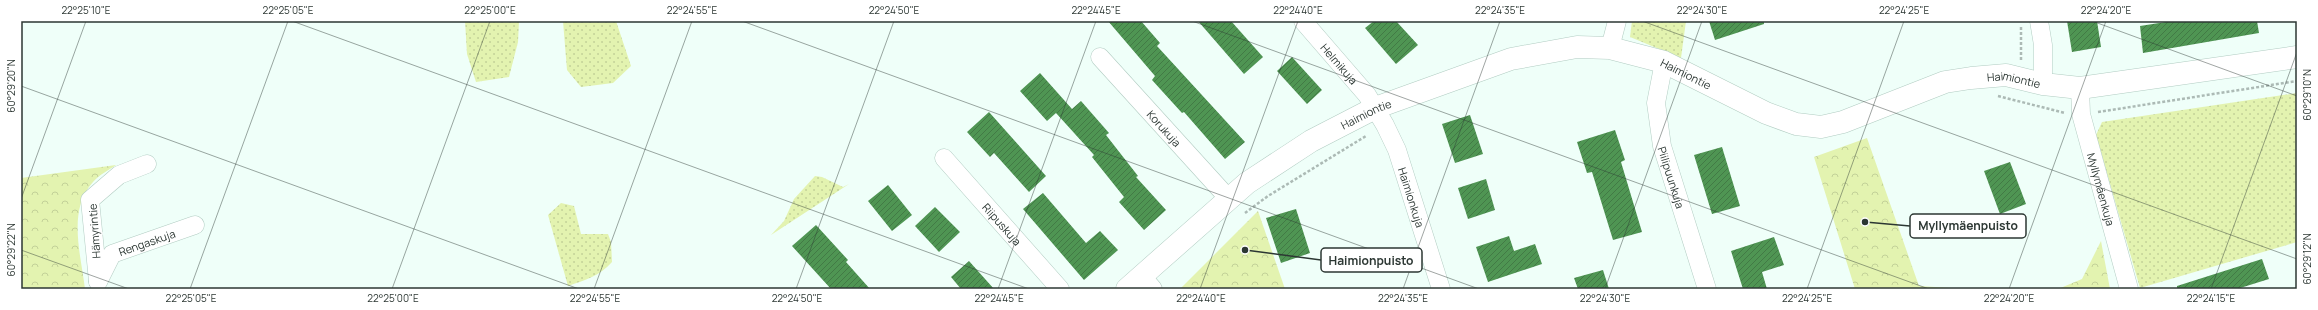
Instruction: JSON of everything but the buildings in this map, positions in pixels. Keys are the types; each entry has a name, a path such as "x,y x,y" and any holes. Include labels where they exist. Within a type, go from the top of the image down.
{"street":[{"name":"Helmikuja","path":"1303,21 1367,95 1380,117"},
{"path":"1610,48 1617,21"},
{"path":"2039,21 2043,45 2043,84"},
{"name":"Haimiontie","path":"1141,285 1236,207 1247,183 1311,141 1380,117 1511,59 1577,47 1610,48 1664,62 1766,113 1796,124 1821,127 1843,122 1945,82 2006,76 2043,84 2080,88 2297,58"},
{"name":"Korukuja","path":"1100,57 1236,207"},
{"name":"Piilipuunkuja","path":"1664,62 1656,104 1662,146 1707,289"},
{"name":"Myllymäenkuja","path":"2080,88 2081,114 2129,289"},
{"name":"Haimionkuja","path":"1380,117 1397,150 1440,289"},
{"name":"Riipuskuja","path":"944,158 1060,289"},
{"name":"Hämyrintie","path":"98,285 90,200 119,175 147,164"},
{"name":"Rengaskuja","path":"98,285 112,254 195,225"}],"path":[{"path":"1993,94 2071,115 2297,81"},
{"path":"1236,207 1268,196 1332,155 1380,117"}],"green space":[{"path":"465,21 519,21 518,42 509,77 476,82 467,54"},
{"path":"563,21 616,21 631,66 613,83 581,87 567,70"},
{"path":"1632,21 1686,21 1681,58 1630,37"},
{"path":"2297,93 2297,242 2140,288 2096,135 2102,122"},
{"path":"1867,138 1919,286 1968,289 1855,289 1814,157"},
{"path":"116,165 93,182 85,193 80,206 78,233 85,289 21,289 21,178"},
{"path":"815,176 822,177 843,187 849,184 771,235 784,221 794,199"},
{"path":"561,203 574,206 581,234 608,234 611,242 612,262 592,277 568,286 548,215"},
{"path":"1258,211 1285,289 1180,289"},
{"path":"2101,241 2110,289 2058,289 2082,279"}],"place":[{"name":"Myllymäenpuisto","path":"1865,222"},
{"name":"Haimionpuisto","path":"1245,250"}]}
